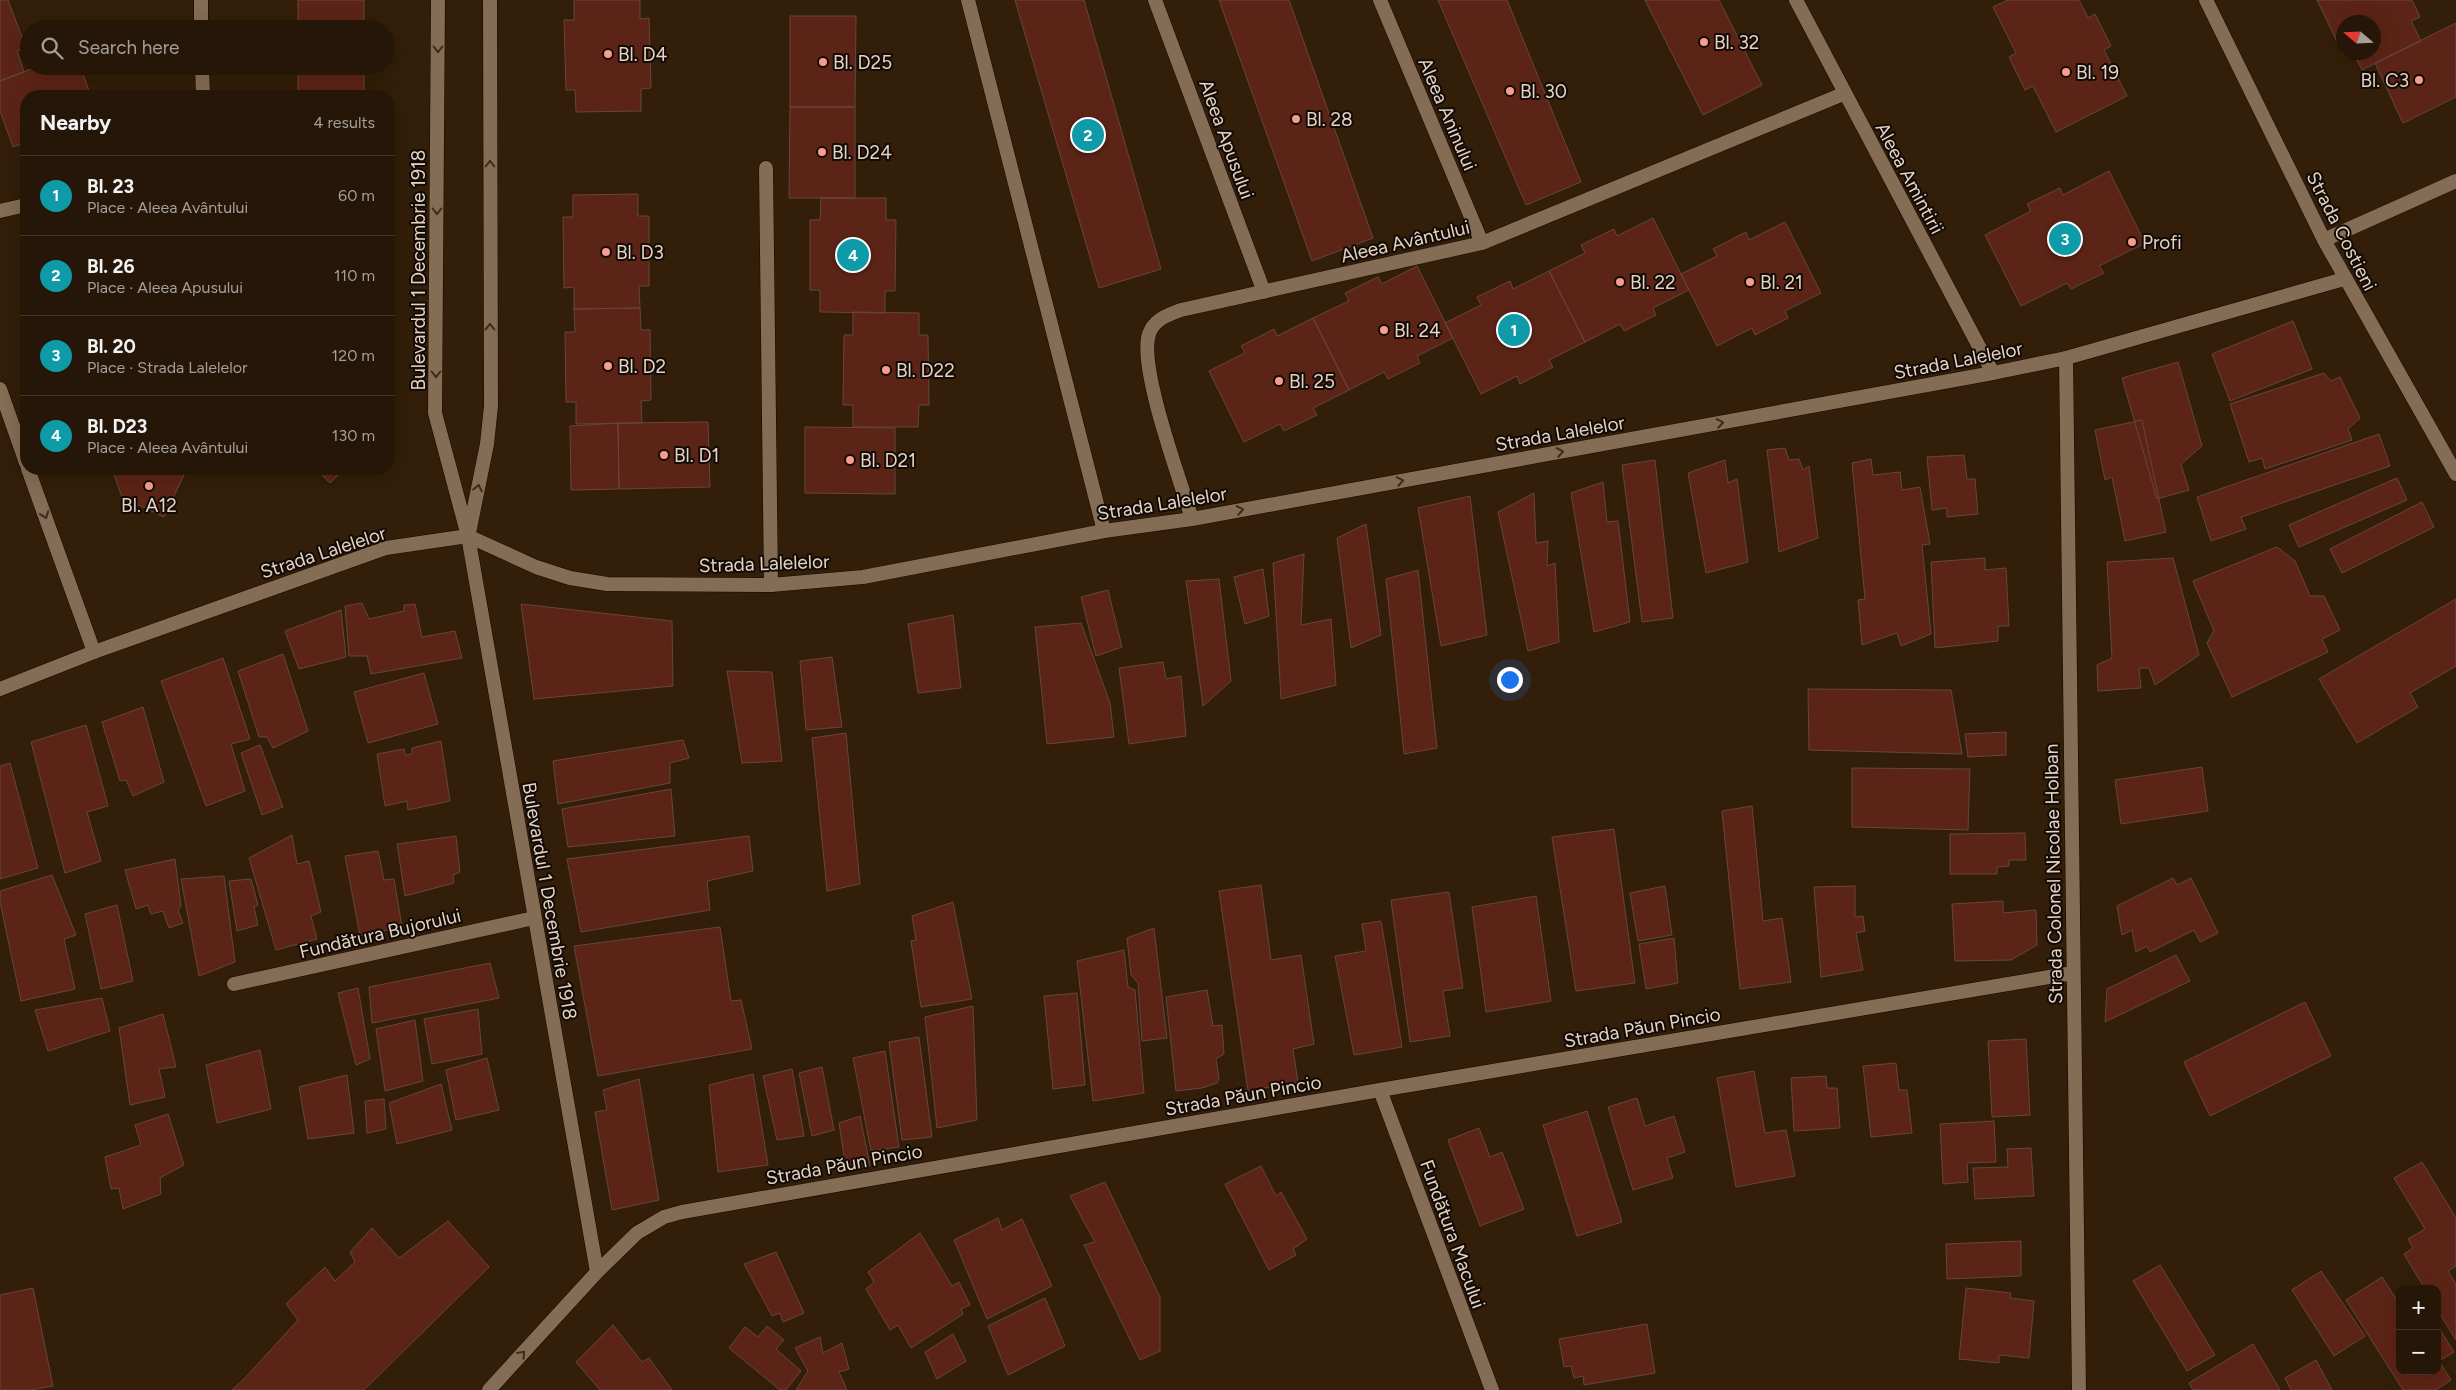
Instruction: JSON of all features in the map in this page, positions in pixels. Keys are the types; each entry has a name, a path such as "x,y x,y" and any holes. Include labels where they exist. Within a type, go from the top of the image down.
{"street":[{"path":"201,0 201,20"},
{"name":"Bulevardul 1 Decembrie 1918","path":"438,0 435,413 468,536 597,1272"},
{"name":"Bulevardul 1 Decembrie 1918","path":"468,536 487,444 491,406 490,0"},
{"path":"968,0 1104,531"},
{"name":"Aleea Apusului","path":"1155,0 1264,292"},
{"name":"Aleea Aninului","path":"1380,0 1482,243"},
{"name":"Aleea Amintirii","path":"1796,0 1843,94 1993,373"},
{"name":"Strada Costieni","path":"2206,0 2344,279 2456,474"},
{"path":"202,75 203,90"},
{"name":"Aleea Avântului","path":"1192,519 1152,387 1149,335 1160,318 1181,310 1482,243 1843,94"},
{"path":"766,168 771,586"},
{"path":"2324,240 2456,181"},
{"path":"0,211 20,207"},
{"name":"Strada Lalelelor","path":"0,689 94,652 386,548 468,536 536,567 570,578 597,583 771,586 863,577 1104,531 1192,519 1993,373 2066,358 2344,279"},
{"name":"Strada Colonel Nicolae Holban","path":"2066,358 2079,1390"},
{"path":"0,389 20,446"},
{"path":"30,475 94,652"},
{"name":"Fundătura Bujorului","path":"234,984 534,918"},
{"name":"Strada Păun Pincio","path":"489,1390 597,1272 650,1224 664,1217 692,1209 1380,1090 2073,974"},
{"name":"Fundătura Macului","path":"1380,1090 1492,1390"}],"building":[{"path":"0,0 8,0 20,32 20,50 17,51 20,60 20,74 0,81"},
{"path":"298,0 364,0 364,20 298,20"},
{"name":"Bl. D4","path":"574,0 640,0 640,19 649,18 651,88 641,89 641,111 576,112 575,90 566,90 564,20 574,20"},
{"path":"1015,0 1084,0 1161,269 1099,288"},
{"name":"Bl. 28","path":"1219,0 1289,0 1373,238 1312,261"},
{"name":"Bl. 30","path":"1438,0 1507,0 1581,182 1526,205"},
{"name":"Bl. 32","path":"1645,0 1719,0 1762,85 1703,115"},
{"name":"Bl. 19","path":"2008,0 2079,0 2088,18 2095,14 2111,46 2104,50 2127,96 2056,132 2033,86 2025,90 2009,57 2016,53 1993,7"},
{"path":"2317,0 2412,0 2420,17 2411,21 2421,41 2362,70 2357,60 2381,60 2381,15 2336,15 2336,39"},
{"name":"Bl. D25","path":"790,16 856,16 855,107 790,107"},
{"name":"Bl. C3","path":"2456,23 2456,97 2403,123 2375,63"},
{"path":"20,73 20,75 83,75 89,90 20,90 20,144 13,147 0,111 0,81"},
{"path":"298,75 364,75 364,90 298,90"},
{"name":"Bl. D24","path":"790,107 855,107 855,198 789,198"},
{"path":"2109,171 2145,243 2099,266 2104,273 2071,289 2067,283 2021,306 1985,235 2031,211 2027,204 2060,188 2063,195"},
{"name":"Bl. D3","path":"638,194 638,216 649,216 649,286 639,286 640,308 574,309 574,287 564,288 563,217 573,217 573,195"},
{"path":"821,198 886,198 886,220 896,220 895,291 885,291 885,313 820,312 820,290 810,290 810,220 820,220"},
{"name":"Bl. 22","path":"1653,218 1689,290 1653,308 1656,315 1624,331 1620,324 1585,342 1549,271 1585,253 1581,245 1614,229 1617,236"},
{"name":"Bl. 21","path":"1785,222 1821,293 1785,311 1788,318 1755,335 1752,328 1717,346 1681,274 1717,256 1713,249 1746,232 1749,240"},
{"name":"Bl. 24","path":"1417,266 1453,338 1417,356 1420,363 1388,379 1384,372 1349,390 1313,318 1349,301 1345,293 1378,277 1382,284"},
{"path":"1549,271 1585,342 1549,360 1553,367 1520,384 1517,376 1481,394 1445,323 1481,305 1477,297 1510,281 1513,289"},
{"name":"Bl. D2","path":"640,308 641,330 650,330 651,400 641,401 642,423 576,424 576,402 566,402 565,332 575,332 574,309"},
{"name":"Bl. D22","path":"853,312 919,313 919,335 928,335 929,405 919,405 918,427 853,427 853,405 843,405 844,335 853,335"},
{"name":"Bl. 25","path":"1313,318 1349,390 1313,408 1317,415 1284,431 1280,424 1244,442 1209,371 1245,353 1241,346 1274,329 1277,336"},
{"path":"2293,321 2312,369 2230,401 2212,354"},
{"path":"2178,362 2202,446 2181,464 2189,490 2157,499 2122,378"},
{"path":"2324,373 2331,381 2340,377 2360,418 2348,429 2352,440 2265,469 2262,458 2249,462 2230,404"},
{"path":"2142,420 2166,532 2125,541 2112,477 2105,480 2095,430"},
{"name":"Bl. D1","path":"708,422 710,487 619,489 618,423"},
{"path":"618,423 619,489 571,490 570,426"},
{"name":"Bl. D21","path":"805,427 895,428 895,494 805,493"},
{"path":"2379,434 2390,466 2241,517 2246,529 2211,541 2197,497"},
{"path":"1785,448 1789,460 1799,459 1803,470 1809,466 1818,538 1779,552 1767,450"},
{"path":"1964,455 1967,479 1975,479 1978,514 1947,517 1947,508 1932,510 1927,457"},
{"path":"1871,459 1873,475 1900,472 1902,490 1920,487 1930,544 1922,545 1931,634 1901,646 1897,633 1862,645 1858,600 1865,599 1852,463"},
{"path":"1655,460 1673,618 1642,622 1622,465"},
{"path":"1725,460 1728,483 1737,479 1748,562 1706,573 1688,473"},
{"name":"Bl. A12","path":"114,475 184,475 164,517 122,497"},
{"path":"322,475 338,475 330,483"},
{"path":"2397,478 2407,500 2299,547 2289,525"},
{"path":"1603,482 1607,522 1618,521 1630,622 1594,632 1571,493"},
{"path":"1534,493 1536,543 1548,541 1547,566 1555,563 1559,642 1528,651 1498,512"},
{"path":"1470,496 1487,635 1441,646 1418,508"},
{"path":"2422,502 2434,527 2342,573 2330,549"},
{"path":"1366,524 1381,635 1351,648 1337,538"},
{"path":"2277,547 2295,561 2310,596 2324,596 2340,630 2322,639 2328,652 2232,697 2207,643 2214,631 2193,581"},
{"path":"1304,554 1301,625 1331,619 1336,685 1281,699 1273,563"},
{"path":"1985,558 1985,570 2006,568 2009,626 1998,626 1998,641 1935,648 1931,562"},
{"path":"2173,558 2199,655 2155,685 2149,668 2139,668 2141,688 2098,691 2097,665 2112,658 2107,562"},
{"path":"1263,569 1269,616 1245,624 1234,577"},
{"path":"1418,570 1437,748 1404,754 1386,579"},
{"path":"1219,579 1231,681 1203,706 1186,581"},
{"path":"1108,590 1122,647 1096,656 1081,597"},
{"path":"2456,599 2456,666 2410,693 2418,707 2357,743 2319,679"},
{"path":"362,603 369,619 404,611 404,605 415,604 422,637 455,631 462,658 371,674 367,656 349,656 345,606"},
{"path":"521,604 672,621 673,686 534,699"},
{"path":"341,610 346,657 299,669 285,631"},
{"path":"953,615 961,688 918,693 908,624"},
{"path":"1081,623 1110,703 1114,737 1047,744 1035,627"},
{"path":"283,654 308,731 273,748 267,737 259,737 238,671"},
{"path":"832,657 842,727 806,730 800,661"},
{"path":"223,658 250,739 231,744 245,791 206,806 161,681"},
{"path":"1163,662 1166,679 1181,676 1186,736 1129,744 1119,668"},
{"path":"727,671 772,672 782,761 742,763"},
{"path":"424,673 438,724 368,743 354,692"},
{"path":"1808,689 1951,690 1962,754 1809,750"},
{"path":"143,707 164,782 133,796 126,780 120,781 102,722"},
{"path":"86,725 108,806 87,812 101,861 65,873 31,742"},
{"path":"2006,732 2006,755 1968,757 1965,734"},
{"path":"846,733 860,884 827,891 812,738"},
{"path":"683,740 689,758 670,763 670,783 558,804 553,761"},
{"path":"441,741 450,801 408,810 407,801 385,806 377,754 404,749 405,755 412,754 412,748"},
{"path":"260,745 283,807 262,815 241,753"},
{"path":"10,763 38,868 0,879 0,766"},
{"path":"2202,767 2208,811 2121,824 2115,780"},
{"path":"1852,768 1970,769 1968,830 1852,827"},
{"path":"671,789 675,836 568,847 562,809"},
{"path":"1752,806 1763,921 1782,918 1791,982 1740,989 1722,811"},
{"path":"1614,829 1635,983 1576,991 1552,837"},
{"path":"2025,833 2026,860 2009,860 2009,866 1997,867 1997,874 1950,874 1950,834"},
{"path":"292,835 297,864 309,861 321,912 311,916 317,939 276,950 249,858"},
{"path":"456,836 460,872 453,875 454,883 405,896 397,844"},
{"path":"749,836 753,871 707,881 710,910 581,932 567,859"},
{"path":"378,851 384,880 394,879 402,927 360,936 345,856"},
{"path":"175,859 181,906 178,910 183,923 169,928 163,911 151,914 148,905 136,909 125,870"},
{"path":"52,875 76,935 64,939 75,989 21,1001 0,902 0,891"},
{"path":"224,876 235,962 199,976 181,879"},
{"path":"2173,878 2177,885 2191,878 2218,933 2200,942 2194,930 2150,952 2147,946 2136,952 2132,930 2122,935 2117,906"},
{"path":"251,879 258,905 254,907 258,925 237,931 229,881"},
{"path":"1261,885 1271,960 1301,955 1314,1044 1293,1049 1298,1082 1248,1091 1219,891"},
{"path":"1665,886 1672,935 1638,941 1630,893"},
{"path":"1855,886 1855,917 1863,916 1865,931 1856,933 1863,970 1821,977 1814,887"},
{"path":"1449,892 1463,988 1443,991 1450,1036 1410,1042 1391,900"},
{"path":"1536,896 1551,1001 1486,1012 1472,907"},
{"path":"2003,901 2003,913 2036,910 2037,945 2011,960 1955,961 1952,904"},
{"path":"953,902 972,999 921,1007 911,941 916,940 912,916"},
{"path":"117,905 133,981 101,989 85,914"},
{"path":"1381,921 1402,1047 1354,1055 1335,956 1366,951 1362,924"},
{"path":"720,927 731,1001 741,1000 752,1049 598,1076 574,946"},
{"path":"1154,928 1167,1038 1142,1041 1138,983 1131,975 1127,938"},
{"path":"1674,938 1678,983 1646,989 1639,944"},
{"path":"1124,950 1128,987 1135,990 1144,1093 1093,1101 1077,961"},
{"path":"2176,955 2190,981 2105,1022 2107,989"},
{"path":"490,963 499,998 372,1023 369,987"},
{"path":"358,988 370,1059 356,1065 338,993"},
{"path":"1207,990 1213,1026 1222,1025 1224,1054 1216,1059 1219,1078 1217,1083 1202,1088 1176,1091 1166,997"},
{"path":"1077,993 1085,1085 1053,1089 1044,996"},
{"path":"102,998 110,1031 48,1051 35,1010"},
{"path":"2305,1002 2331,1056 2210,1116 2184,1062"},
{"path":"973,1006 977,1120 937,1128 925,1017"},
{"path":"478,1009 482,1054 432,1064 424,1019"},
{"path":"163,1014 176,1067 159,1069 165,1097 130,1105 119,1028"},
{"path":"415,1020 423,1081 385,1091 376,1029"},
{"path":"919,1037 932,1137 902,1140 889,1042"},
{"path":"2026,1039 2030,1115 1992,1117 1988,1041"},
{"path":"260,1050 271,1109 217,1123 206,1065"},
{"path":"885,1051 899,1147 871,1151 853,1058"},
{"path":"487,1058 499,1110 456,1120 446,1070"},
{"path":"1896,1063 1899,1090 1907,1090 1912,1133 1871,1137 1863,1066"},
{"path":"822,1067 834,1130 812,1136 799,1073"},
{"path":"792,1069 804,1136 777,1140 763,1076"},
{"path":"1754,1071 1765,1133 1786,1130 1795,1176 1736,1187 1717,1078"},
{"path":"753,1074 768,1165 718,1172 709,1085"},
{"path":"347,1075 354,1133 308,1139 299,1087"},
{"path":"1826,1076 1827,1088 1837,1088 1840,1128 1794,1131 1791,1078"},
{"path":"639,1079 659,1200 612,1210 595,1112 607,1110 603,1090"},
{"path":"441,1084 452,1130 397,1144 389,1103"},
{"path":"1637,1098 1645,1126 1674,1116 1685,1152 1667,1158 1673,1178 1633,1190 1608,1107"},
{"path":"384,1099 386,1129 367,1133 365,1101"},
{"path":"1587,1111 1622,1222 1577,1236 1543,1125"},
{"path":"168,1114 184,1165 160,1178 161,1194 123,1209 119,1188 111,1189 105,1157 141,1145 135,1125"},
{"path":"860,1116 870,1166 846,1170 839,1123"},
{"path":"1994,1121 1996,1162 1967,1163 1968,1182 1943,1184 1940,1124"},
{"path":"1479,1128 1490,1157 1502,1152 1524,1209 1480,1226 1448,1140"},
{"path":"2031,1148 2034,1196 1975,1199 1973,1168 2008,1167 2007,1149"},
{"path":"2422,1162 2456,1218 2456,1266 2448,1271 2456,1284 2456,1340 2441,1316 2441,1285 2423,1285 2404,1254 2413,1248 2408,1239 2425,1229 2394,1178"},
{"path":"1261,1166 1276,1196 1281,1192 1307,1239 1293,1249 1296,1255 1269,1270 1225,1184"},
{"path":"1105,1182 1160,1297 1160,1351 1140,1360 1084,1245 1095,1242 1070,1196"},
{"path":"998,1218 1002,1230 1022,1219 1052,1286 987,1319 954,1240"},
{"path":"448,1221 489,1267 364,1390 232,1390 298,1320 286,1304 325,1267 335,1281 355,1262 350,1252 372,1228 399,1258"},
{"path":"920,1233 952,1286 959,1282 970,1305 961,1309 963,1314 911,1348 898,1325 890,1330 866,1289 874,1282 868,1272"},
{"path":"2021,1241 2021,1276 1947,1279 1946,1244"},
{"path":"776,1252 804,1313 783,1322 780,1313 772,1316 744,1264"},
{"path":"2160,1265 2215,1355 2187,1371 2133,1281"},
{"path":"2321,1271 2365,1336 2334,1356 2292,1290"},
{"path":"2382,1277 2396,1299 2396,1375 2441,1375 2441,1364 2451,1380 2436,1390 2403,1390 2346,1300"},
{"path":"33,1288 53,1386 31,1390 0,1390 0,1295"},
{"path":"1966,1288 2011,1293 2010,1298 2034,1301 2029,1358 1999,1355 1999,1363 1959,1359"},
{"path":"1045,1298 1065,1346 1008,1375 988,1326"},
{"path":"1647,1324 1655,1373 1584,1385 1583,1376 1574,1378 1571,1366 1564,1367 1559,1339"},
{"path":"613,1325 642,1362 649,1358 672,1390 600,1390 576,1362"},
{"path":"767,1326 784,1340 776,1349 801,1371 786,1390 780,1390 729,1348 745,1327 758,1337"},
{"path":"2441,1331 2454,1352 2441,1360"},
{"path":"953,1334 966,1361 937,1379 925,1352"},
{"path":"820,1337 823,1353 842,1343 849,1369 839,1372 847,1390 796,1390 808,1371 795,1348"},
{"path":"2253,1344 2280,1390 2193,1390 2189,1383"},
{"path":"2316,1360 2332,1390 2291,1390 2285,1378"}],"place":[{"name":"Bl. 32","path":"1704,42"},
{"name":"Bl. D4","path":"608,54"},
{"name":"Bl. D25","path":"823,62"},
{"name":"Bl. 19","path":"2066,72"},
{"name":"Bl. C3","path":"2419,80"},
{"name":"Bl. 30","path":"1510,91"},
{"name":"Bl. 28","path":"1296,119"},
{"name":"Bl. 26","path":"1088,135"},
{"name":"Bl. D24","path":"822,152"},
{"name":"Bl. 20","path":"2065,239"},
{"name":"Profi","path":"2132,242"},
{"name":"Bl. D3","path":"606,252"},
{"name":"Bl. D23","path":"853,255"},
{"name":"Bl. 22","path":"1620,282"},
{"name":"Bl. 21","path":"1750,282"},
{"name":"Bl. 24","path":"1384,330"},
{"name":"Bl. 23","path":"1514,330"},
{"name":"Bl. D2","path":"608,366"},
{"name":"Bl. D22","path":"886,370"},
{"name":"Bl. 25","path":"1279,381"},
{"name":"Bl. D1","path":"664,455"},
{"name":"Bl. D21","path":"850,460"},
{"name":"Bl. A12","path":"149,486"}]}
